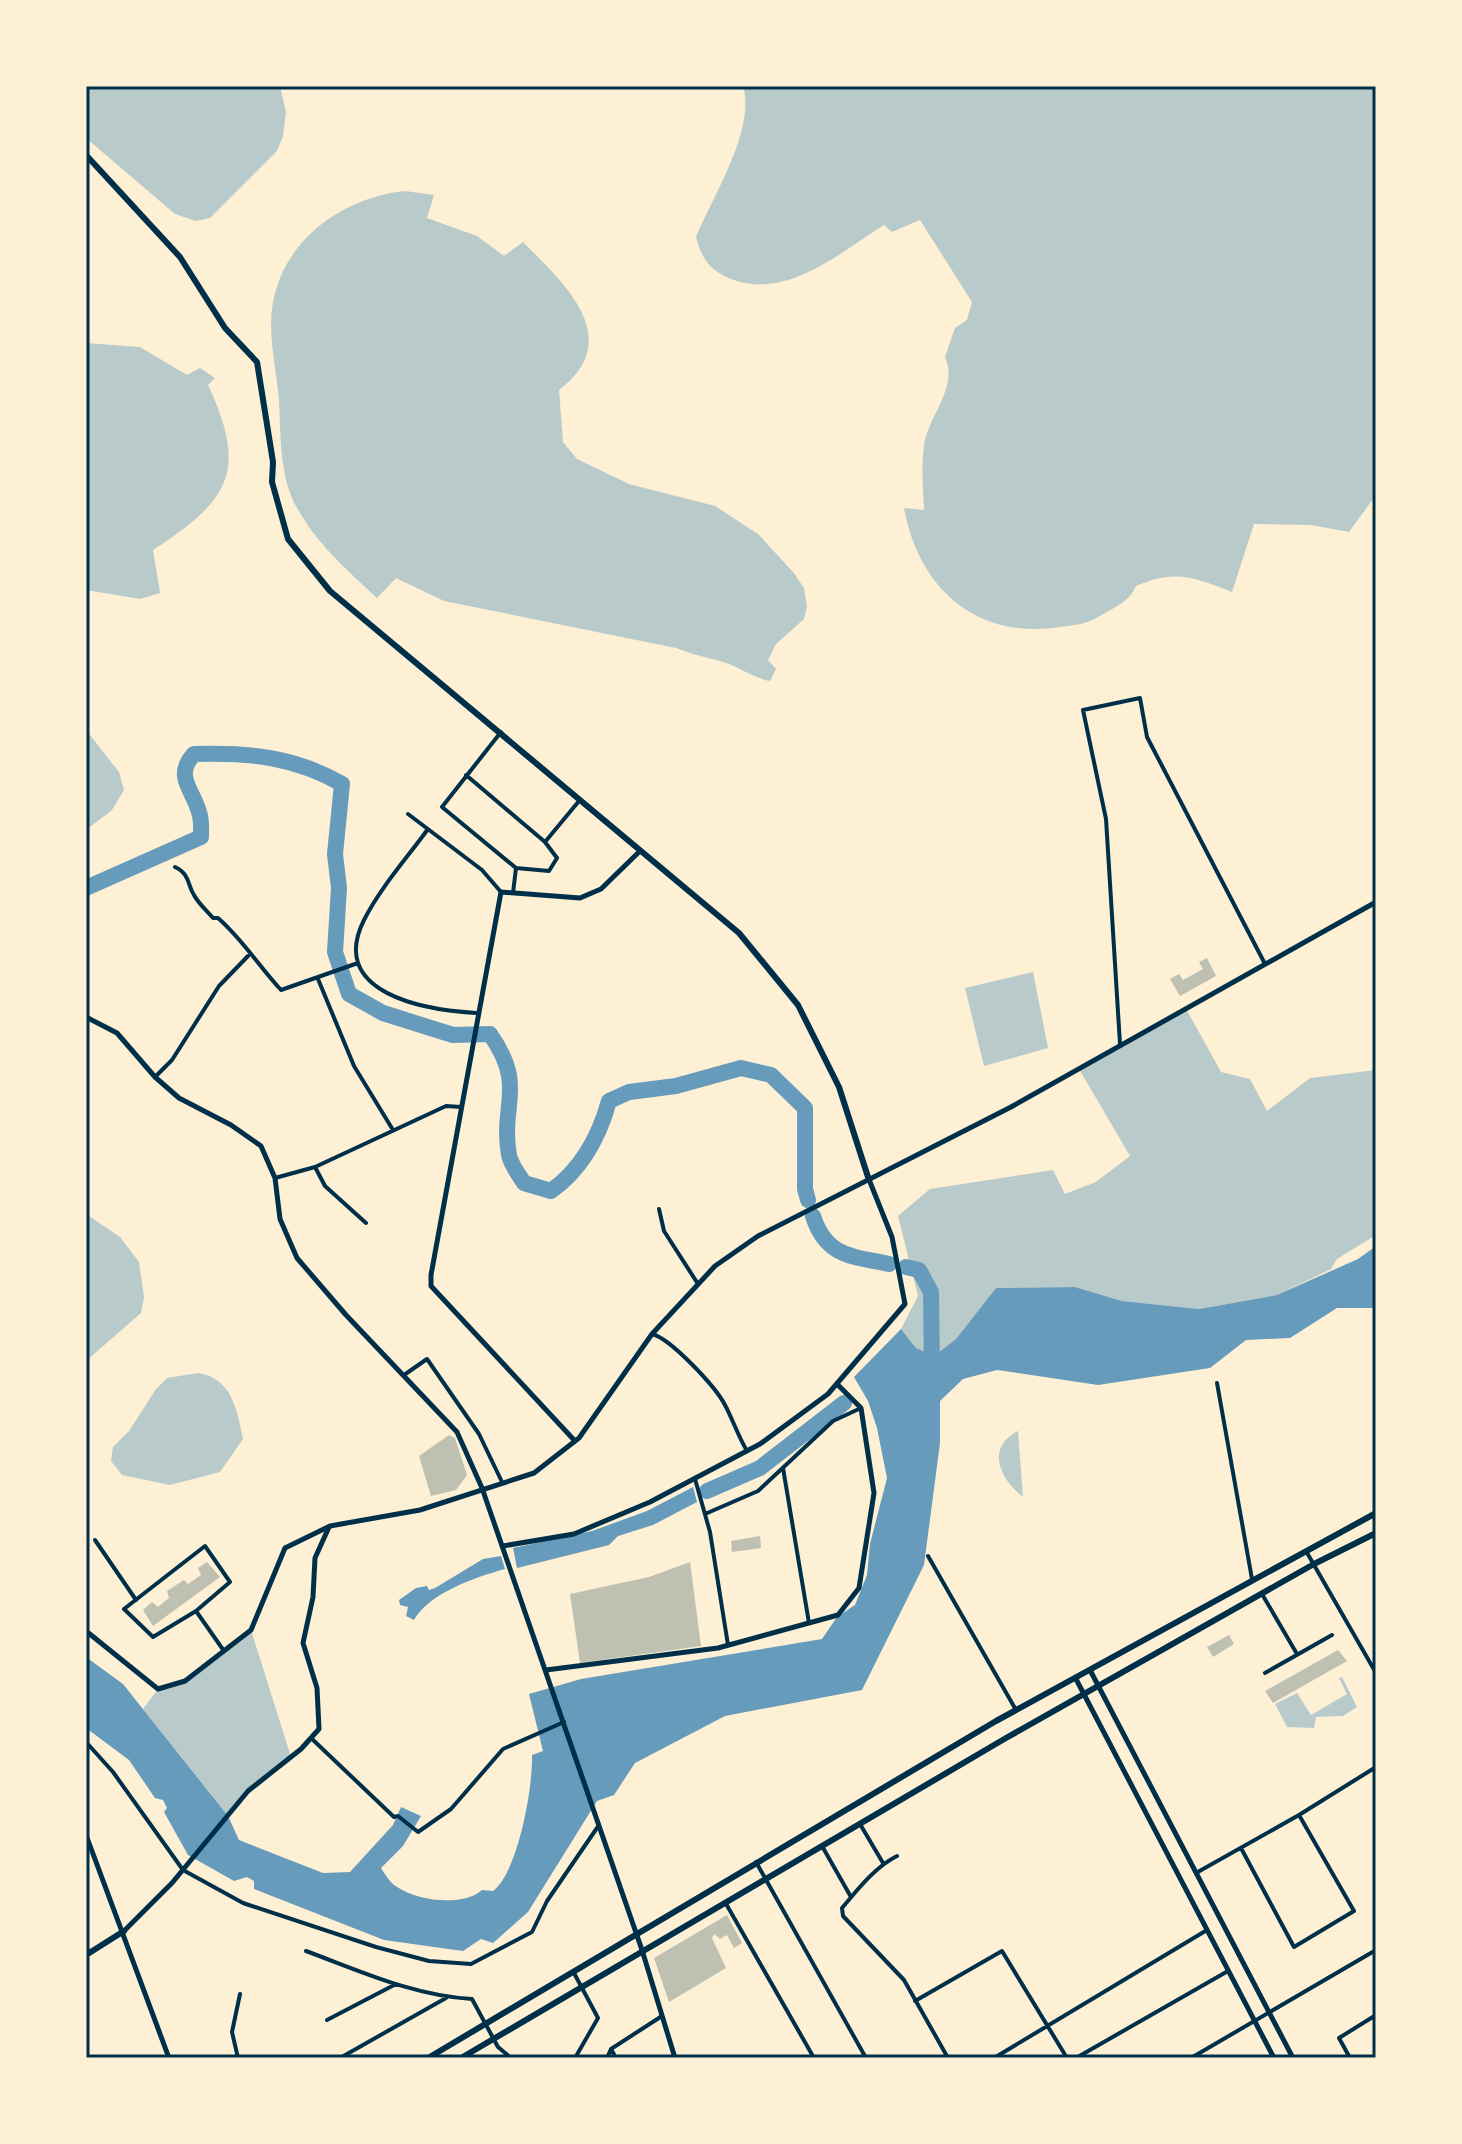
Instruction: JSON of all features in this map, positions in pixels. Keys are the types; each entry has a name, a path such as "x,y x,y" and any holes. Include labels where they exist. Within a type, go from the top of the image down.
{"main road":[{"path":"86,155 180,257 225,328 257,362 273,462 272,482 288,539 330,591 502,731 579,801 739,933 798,1005 839,1087 868,1177"},
{"path":"428,2058 1017,1710 1305,1549 1376,1513"},
{"path":"461,2058 860,1824 1314,1564 1376,1533"},
{"path":"86,1955 124,1931"}],"street":[{"path":"1120,1044 1106,819 1083,710 1140,698 1147,737 1264,962"},
{"path":"466,775 545,842 557,858 549,871 516,868 442,807 466,775 502,731"},
{"path":"545,842 579,801"},
{"path":"408,814 482,870 501,892 580,898 601,889 640,851"},
{"path":"428,829 363,922 358,963 370,985 393,997 476,1013"},
{"path":"175,867 184,871 192,893 213,918 218,918 245,943 248,955 281,990 358,963"},
{"path":"513,893 516,868"},
{"path":"501,892 476,1013 431,1286 575,1441"},
{"path":"86,1631 158,1689 185,1681 251,1630 285,1548 330,1526 420,1510 534,1473 575,1441 652,1334 715,1266 758,1236 868,1177 1011,1107 1264,962 1376,902"},
{"path":"155,1077 172,1060 219,986 248,955"},
{"path":"318,979 354,1066 393,1130"},
{"path":"86,1017 117,1033 155,1077 179,1098 231,1125 261,1146 275,1178 280,1219 297,1258 346,1315 457,1432 503,1546 642,1950 675,2058"},
{"path":"275,1178 315,1167 446,1106 461,1107"},
{"path":"315,1167 325,1186 366,1223"},
{"path":"503,1546 574,1534 695,1478 747,1451 837,1384 905,1304 892,1237 868,1177"},
{"path":"659,1209 664,1231 698,1284"},
{"path":"652,1334 662,1337 689,1363 725,1405 747,1451"},
{"path":"404,1375 427,1359 479,1434 502,1482"},
{"path":"1217,1383 1252,1579"},
{"path":"546,1670 728,1645 838,1615 859,1588 874,1493 861,1408 837,1384"},
{"path":"705,1514 758,1491 833,1421 861,1408"},
{"path":"783,1468 809,1623"},
{"path":"695,1478 705,1514 728,1645"},
{"path":"124,1931 183,1870 239,1802 319,1729 317,1688 303,1643 313,1597 315,1558 330,1526"},
{"path":"95,1540 136,1600"},
{"path":"205,1546 230,1582 196,1611 153,1637 124,1609 136,1600 205,1546"},
{"path":"1305,1549 1373,1662 1376,1673"},
{"path":"928,1556 1017,1710"},
{"path":"1262,1594 1297,1655"},
{"path":"196,1611 224,1651"},
{"path":"1265,1673 1332,1635"},
{"path":"1090,1670 1293,2058"},
{"path":"1076,1679 1274,2058"},
{"path":"311,1738 394,1817 398,1816 418,1832 451,1809 503,1749 564,1722"},
{"path":"86,1742 113,1772 183,1870 243,1903 400,1955 471,1964 532,1932 547,1901 599,1825"},
{"path":"1196,1873 1376,1767"},
{"path":"1241,1848 1294,1947 1354,1911 1299,1815"},
{"path":"860,1824 883,1863"},
{"path":"86,1835 169,2058"},
{"path":"822,1846 851,1897"},
{"path":"897,1856 883,1863 851,1897 842,1908 843,1916 904,1980 948,2058"},
{"path":"756,1862 866,2058"},
{"path":"725,1902 814,2058"},
{"path":"994,2058 1207,1930"},
{"path":"1191,2058 1376,1950"},
{"path":"306,1951 396,1984 446,1998 472,1999 493,2039 511,2058"},
{"path":"915,2001 1002,1951 1067,2058"},
{"path":"572,1971 598,2018 575,2058"},
{"path":"1076,2058 1228,1971"},
{"path":"327,2020 396,1984"},
{"path":"238,2058 232,2032 240,1994"},
{"path":"340,2058 446,1998"},
{"path":"1350,2058 1339,2038 1376,2015"},
{"path":"607,2058 611,2049 662,2016"},
{"path":"611,2049 616,2058"}],"shaded area":[{"path":"86,86 280,86 286,112 283,136 277,151 210,218 196,221 175,214 86,138"},
{"path":"743,86 1376,86 1376,495 1349,532 1311,525 1254,524 1232,592 1195,579 1173,576 1136,586 1121,604 1077,625 1024,629 998,624 974,614 953,600 936,582 911,536 904,508 924,510 924,446 946,390 948,368 945,357 955,328 967,320 972,302 920,220 892,232 884,225 813,270 774,283 754,284 734,280 713,269 701,252 696,237 738,142 744,122"},
{"path":"405,191 434,195 427,218 477,236 504,256 523,242 571,294 588,332 588,351 578,371 559,390 563,442 577,459 629,484 715,506 758,534 793,572 804,588 807,607 804,619 776,644 768,660 776,669 770,681 727,663 676,648 444,601 396,578 377,598 314,534 291,496 284,469 271,333 274,296 283,272 312,232 355,204"},
{"path":"86,343 140,347 187,375 200,368 215,378 208,385 227,441 228,463 224,482 199,516 153,550 160,593 140,599 86,590"},
{"path":"86,730 119,772 124,790 112,810 86,830"},
{"path":"1033,972 1048,1048 984,1066 965,988"},
{"path":"1185,1007 1221,1072 1250,1079 1267,1111 1310,1078 1376,1070 1376,1235 1337,1259 1331,1269 1277,1295 1199,1309 1122,1301 1075,1287 996,1288 956,1339 934,1356 916,1348 901,1329 918,1296 898,1216 930,1189 1053,1170 1065,1194 1096,1182 1130,1156 1079,1069"},
{"path":"86,1214 120,1237 139,1262 144,1297 141,1313 86,1361"},
{"path":"198,1373 219,1381 226,1388 241,1428 243,1439 220,1472 170,1485 122,1475 111,1461 113,1447 129,1431 156,1389 167,1378"},
{"path":"1018,1431 1023,1497 1003,1473 999,1455 1008,1438"},
{"path":"251,1630 291,1757 248,1791 228,1816 143,1709 158,1689 185,1681"},
{"path":"1342,1677 1357,1707 1343,1716 1316,1717 1314,1728 1287,1727 1275,1704 1297,1693 1311,1715 1347,1694 1339,1678"}],"water":[{"path":"1376,1246 1376,1308 1337,1308 1290,1338 1246,1340 1210,1368 1098,1385 997,1370 963,1379 940,1401 940,1443 924,1565 862,1690 725,1716 635,1763 614,1795 597,1801 528,1912 493,1943 481,1939 463,1951 384,1940 254,1889 254,1881 247,1877 234,1881 188,1855 164,1812 167,1808 163,1800 155,1798 129,1760 86,1728 86,1657 123,1684 228,1816 239,1840 323,1873 350,1872 393,1825 401,1807 421,1816 403,1846 381,1868 392,1883 416,1896 440,1900 464,1899 482,1890 493,1891 502,1881 517,1848 527,1808 532,1755 543,1751 529,1694 581,1679 822,1639 837,1617 855,1605 867,1575 870,1544 887,1478 877,1428 868,1401 854,1377 901,1329 916,1348 934,1356 956,1339 996,1288 1075,1287 1122,1301 1199,1309 1277,1295 1358,1259"},
{"path":"693,1487 697,1502 653,1525 618,1536 609,1545 517,1568 513,1548 592,1531 647,1511"},
{"path":"501,1556 505,1569 442,1594 421,1610 414,1620 406,1616 408,1607 400,1605 399,1600 416,1588 435,1588 483,1559"}],"building":[{"path":"1207,958 1216,976 1180,996 1170,979 1179,974 1183,980 1203,969 1199,962"},
{"path":"449,1435 455,1438 467,1475 456,1490 431,1496 419,1456"},
{"path":"760,1536 761,1548 732,1552 731,1541"},
{"path":"207,1562 220,1577 153,1626 143,1610 152,1602 158,1607 169,1598 167,1591 184,1580 188,1584 201,1575 198,1568"},
{"path":"690,1562 701,1646 580,1663 570,1594 649,1577"},
{"path":"1229,1635 1234,1644 1213,1657 1207,1647"},
{"path":"1338,1650 1347,1661 1273,1703 1265,1691"},
{"path":"727,1915 742,1943 734,1948 727,1935 720,1939 714,1934 712,1938 726,1968 669,2002 654,1958"}],"waterway":[{"path":"86,888 201,837 200,815 185,776 185,769 194,754 271,758 324,775 342,784 335,854 339,888 335,952 349,994 383,1013 453,1035 490,1034 507,1068 510,1082 507,1122 509,1155 524,1183 551,1191 572,1173 588,1151 609,1101 629,1092 676,1086 741,1068 771,1075 805,1108 805,1189 808,1200"},
{"path":"813,1216 818,1230 833,1247 852,1256 889,1264"},
{"path":"906,1267 919,1270 931,1292 932,1375"},
{"path":"707,1491 760,1468 844,1403"}]}
